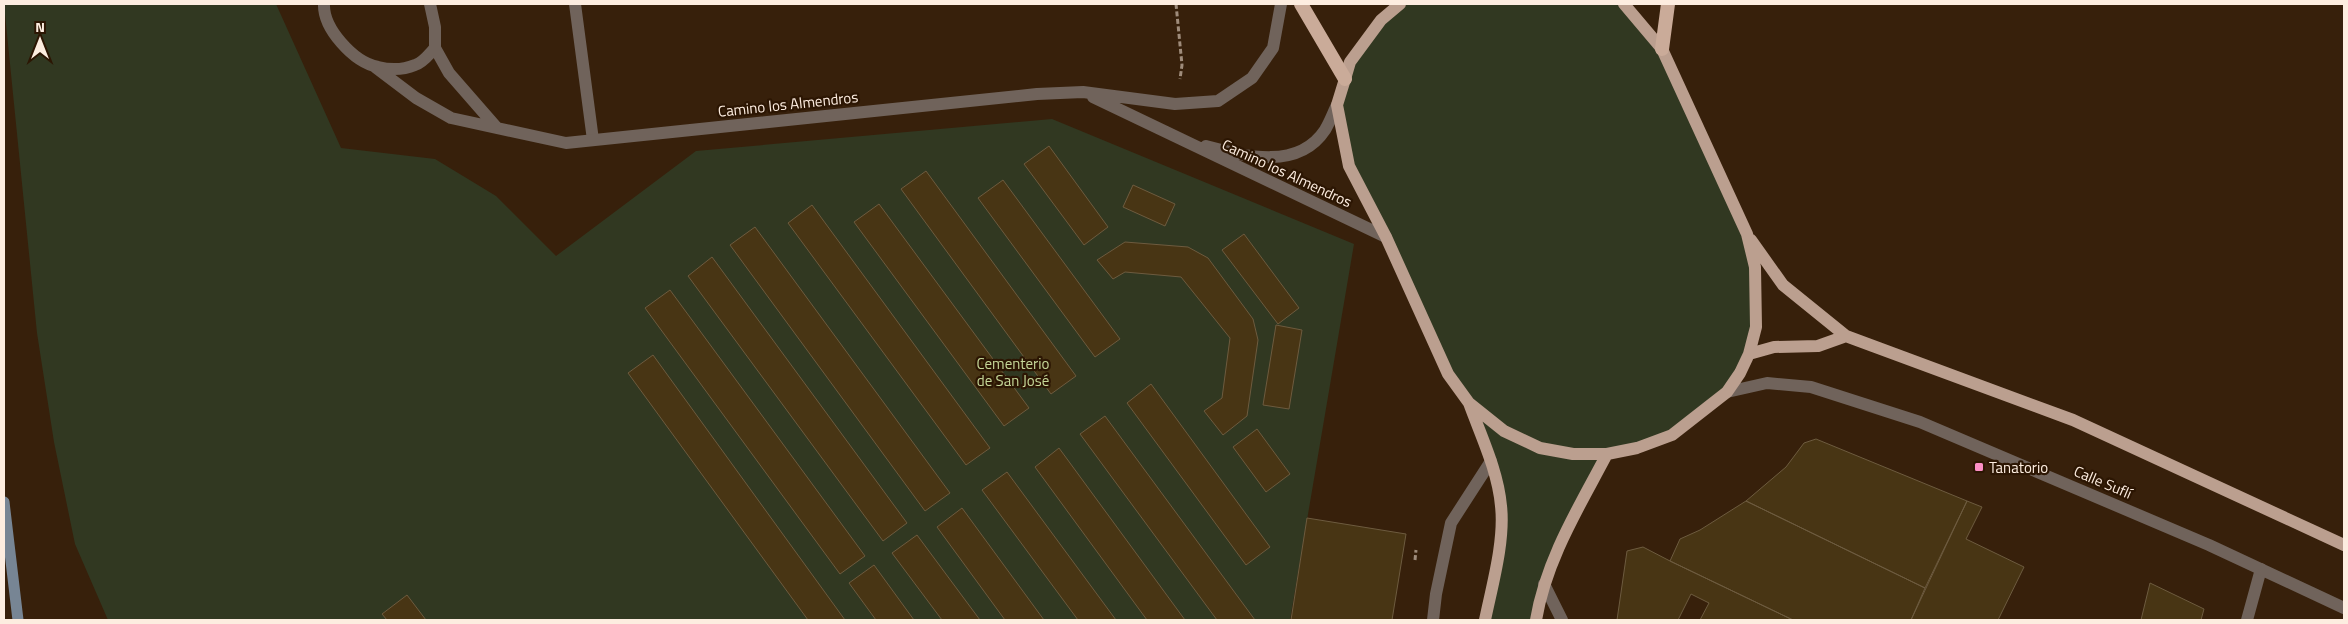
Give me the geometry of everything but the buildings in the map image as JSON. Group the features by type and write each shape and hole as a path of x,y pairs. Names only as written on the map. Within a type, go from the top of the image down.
{"highway":[{"path":"1301,4 1345,79"},
{"path":"1662,49 1668,4"}],"main road":[{"path":"1400,4 1381,20 1350,62 1337,105 1349,166 1386,238 1448,374 1469,403 1491,461 1501,507 1498,560 1485,620"},
{"path":"1624,4 1662,49 1747,234 1783,285 1846,336 2073,420 2344,545"},
{"path":"1469,403 1504,431 1540,448 1573,454 1608,454 1637,448 1672,435 1727,392 1740,373 1749,354 1756,327 1756,318 1755,267 1747,234"},
{"path":"1749,354 1774,347 1818,346 1846,336"},
{"path":"1536,620 1544,584 1562,538 1608,454"}],"street":[{"path":"430,4 435,27 435,48 449,73 498,128"},
{"path":"575,4 593,140"},
{"name":"Camino los Almendros","path":"323,7 336,37 348,50 376,67 416,98 451,118 566,143 1037,94 1083,92 1175,104 1218,101 1252,78 1273,48 1281,4"},
{"path":"376,67 398,70 418,65 435,48"},
{"name":"Camino los Almendros","path":"1083,92 1386,238"},
{"name":"Camino los Almendros","path":"1174,137 1243,156 1279,158 1306,146 1324,131 1337,105"},
{"name":"Calle Suflí","path":"1727,392 1767,383 1811,387 1920,422 2261,569 2344,608"},
{"path":"1433,620 1436,594 1452,523 1491,461"},
{"path":"2247,620 2261,569"},
{"path":"1544,584 1562,620"}],"path":[{"path":"1175,104 1182,65 1176,4"}],"green space":[{"name":"Cementerio de San José","path":"4,4 276,4 341,148 435,159 496,196 556,256 696,151 1052,119 1354,244 1290,620 108,620 75,544 54,442 37,333"},
{"path":"1400,4 1624,4 1662,49 1747,234 1756,327 1740,373 1672,435 1607,454 1563,538 1536,620 1485,620 1501,507 1491,461 1349,166 1337,105 1350,62"}],"waterway":[{"path":"4,502 18,620"}],"place":[{"name":"Tanatorio","path":"1979,467"}]}
